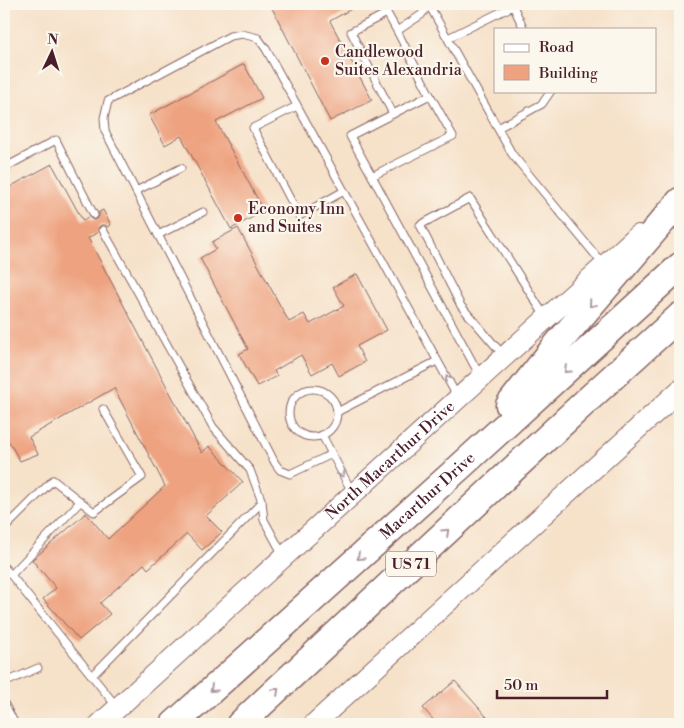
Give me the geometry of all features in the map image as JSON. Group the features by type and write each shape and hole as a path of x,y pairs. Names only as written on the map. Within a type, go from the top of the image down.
{"highway":[{"path":"461,466 554,348 680,200"},
{"name":"Macarthur Drive","path":"174,724 680,266"},
{"name":"US 71","path":"240,724 680,316"},
{"path":"583,404 680,339"}],"street":[{"name":"North Macarthur Drive","path":"100,724 680,197"},
{"path":"314,724 680,390"}],"lane":[{"path":"397,31 421,15 431,4 512,154 604,266"},
{"path":"448,38 515,5 524,28"},
{"path":"372,176 453,136 387,13 351,32 393,114"},
{"path":"332,454 290,474 280,470 275,463 105,131 104,118 108,101 230,36 242,34 258,38 266,50 458,398"},
{"path":"498,128 542,104 550,92"},
{"path":"430,96 350,136 480,378"},
{"path":"297,106 253,128 299,216 344,191"},
{"path":"4,168 56,140 94,215"},
{"path":"136,191 181,168"},
{"path":"504,356 461,306 420,225 470,198 546,318"},
{"path":"158,235 203,212"},
{"path":"103,230 213,428 250,470 262,502 264,520 284,557"},
{"path":"337,412 438,361"},
{"path":"312,390 320,390 327,393 336,405 337,412 336,420 328,432 314,437 298,432 290,418 290,409 298,395 312,390"},
{"path":"4,529 53,480 94,512 142,478 104,409"},
{"path":"322,435 353,494"},
{"path":"11,575 80,502"},
{"path":"92,676 262,502"},
{"path":"4,566 118,708"},
{"path":"4,683 38,668"},
{"path":"4,703 15,724"}],"building":[{"name":"Candlewood Suites Alexandria","path":"280,4 360,4 330,21 372,100 330,121 272,8"},
{"path":"244,64 262,98 216,122 264,211 231,229 181,136 165,145 149,115"},
{"path":"52,164 83,221 89,217 93,220 97,219 99,212 103,210 111,225 108,227 101,225 98,228 98,232 88,238 202,453 209,446 243,482 206,516 222,532 202,550 187,534 148,569 144,564 100,603 110,614 79,640 43,599 56,588 32,560 86,513 108,539 165,486 114,388 29,437 38,454 20,461 4,433 4,190"},
{"name":"Economy Inn and Suites","path":"238,228 289,322 304,314 310,324 344,306 333,287 357,274 387,330 357,346 365,362 339,376 332,363 312,374 301,355 274,371 277,376 257,386 239,354 248,349 200,258 216,249 212,242"},
{"path":"455,681 493,724 437,724 423,708"}],"place":[{"name":"Candlewood Suites Alexandria","path":"325,61"},
{"name":"Economy Inn and Suites","path":"238,218"}]}
